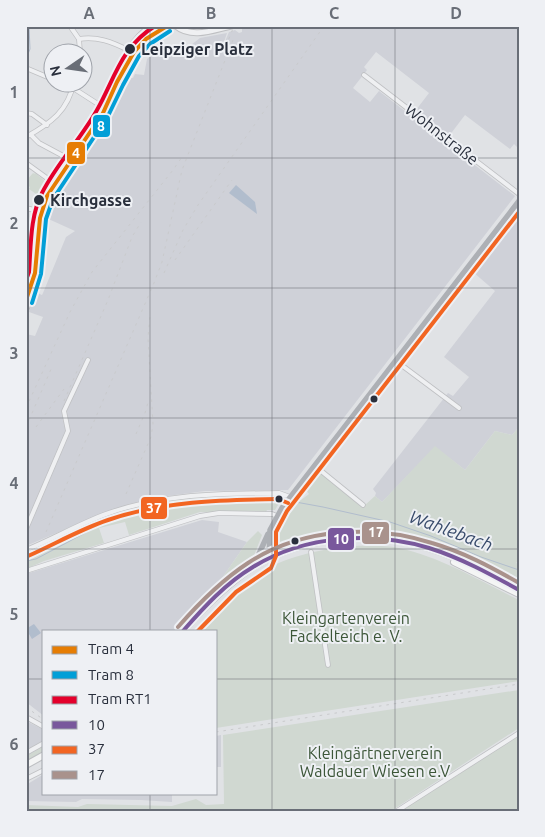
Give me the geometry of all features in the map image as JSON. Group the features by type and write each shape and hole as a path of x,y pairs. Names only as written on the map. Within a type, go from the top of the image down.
{"main road":[{"path":"26,289 32,268 35,235 40,212 53,183 67,158 104,108 118,75 125,49 152,26"},
{"path":"53,183 104,108 135,56 146,45 174,26"},
{"path":"253,567 277,516 288,500 519,201"},
{"path":"26,308 35,276 40,212"},
{"path":"268,562 270,530"},
{"path":"190,630 232,587 285,552 321,542 349,538 400,541 428,547 468,563 519,590"},
{"path":"270,542 275,549 285,552"},
{"path":"184,630 218,595 253,567 295,552 338,542 392,543 430,552 451,560 519,594"},
{"path":"263,546 268,562"},
{"path":"26,767 42,756"},
{"path":"26,767 42,760"}],"street":[{"path":"70,26 79,42"},
{"path":"174,26 184,32 194,34 231,26"},
{"path":"79,39 87,37 102,40 125,49"},
{"path":"26,68 42,75"},
{"name":"Wohnstraße","path":"364,75 519,194"},
{"path":"28,136 47,125 64,109 72,92"},
{"path":"79,92 104,108"},
{"path":"26,113 32,114 47,125"},
{"path":"28,136 67,158"},
{"path":"26,163 53,183"},
{"path":"26,208 40,212"},
{"path":"26,228 35,235"},
{"path":"26,529 68,431 64,411 88,360"},
{"path":"396,361 459,408"},
{"path":"316,466 364,504"},
{"path":"26,550 104,515 158,499 201,494 279,493 288,500"},
{"path":"26,571 200,516 219,513 272,514 277,516"},
{"path":"311,552 328,665"},
{"path":"26,717 42,726"},
{"path":"397,811 519,733"},
{"path":"26,753 42,744"},
{"path":"26,779 42,771"}],"shaded area":[{"path":"246,26 519,26 519,149 514,144 510,149 465,115 449,136 416,110 429,93 376,52 364,67 367,70 353,88 370,102 379,91 515,196 288,490 205,491 160,497 103,513 26,546 26,334 35,336 43,317 29,312 35,292 42,295 43,293 66,237 75,231 44,217 49,204 107,114 126,78 133,78 135,74 144,75 147,59 152,55 158,55 158,53 182,52 200,38 227,33 221,51 229,32 235,30 239,33 242,32 242,28"},
{"path":"519,215 519,427 512,435 495,431 465,470 435,447 382,502 375,496 376,493 373,489 448,393 453,396 469,377 444,357 495,291 473,272"},
{"path":"202,520 219,522 218,532 247,542 220,581 177,630 42,630 42,714 26,702 26,574"},
{"path":"26,721 42,729 42,741 26,751"},
{"path":"221,735 221,767 218,767 218,736"},
{"path":"42,775 42,794 172,794 172,802 82,799 76,802 26,801 26,785"}],"green space":[{"path":"34,172 47,183 41,191 39,188 39,196 29,189 30,187 26,184 26,181 33,173 35,174"},
{"path":"519,427 519,560 516,563 519,564 519,587 456,555 414,540 392,535 343,533 279,546 275,540 275,528 282,514 296,498 301,500 309,494 306,490 320,471 365,505 375,496 382,502 435,446 465,470 495,431 512,435"},
{"path":"200,496 276,496 281,500 275,510 267,510 266,512 200,512 129,535 125,522 99,528 104,543 44,561 26,569 26,553 109,516 158,501"},
{"path":"258,531 262,535 252,561 239,571 220,581 247,542"},
{"name":"Kleingartenverein Fackelteich e. V.","path":"352,546 388,546 415,552 460,570 519,600 519,681 218,728 218,630 196,630 222,603 251,578 287,560 326,550"},
{"name":"Kleingärtnerverein Waldauer Wiesen e.V","path":"519,690 519,728 391,811 26,811 26,805 78,807 87,804 172,806 196,799 206,805 224,804 223,735"},
{"path":"519,735 519,811 400,811"},
{"path":"42,747 42,752 26,761 26,756"}],"water":[{"path":"236,185 255,202 257,214 229,193"},
{"path":"34,624 41,633 32,639 26,629"}],"waterway":[{"path":"26,59 30,49 29,26"},
{"name":"Wahlebach","path":"26,561 36,559 100,525 137,512 215,501 284,502"},
{"name":"Wahlebach","path":"290,501 390,522 519,570"}],"railway":[{"path":"226,46 234,26"},
{"path":"164,273 183,230 198,205 324,26"},
{"path":"46,532 162,262 182,170 233,40"},
{"path":"26,408 70,312 92,272 182,157"},
{"path":"175,260 232,180"},
{"path":"64,401 108,300 132,237 141,222"},
{"path":"126,494 151,437 153,424 148,338 150,315"},
{"path":"26,427 52,367"},
{"path":"36,427 64,389"},
{"path":"136,434 149,399"},
{"path":"26,444 28,440"},
{"path":"218,732 519,684"},
{"path":"26,707 42,719"}],"tram line":[{"name":"RT1","path":"26,280 29,272 33,221 42,193 55,171 91,121 126,53 143,34 155,26"},
{"name":"4","path":"26,300 35,273 40,218 47,196 103,113 117,82 134,52 146,39 167,26"},
{"name":"8","path":"32,303 41,274 46,219 53,199 108,116 139,56 150,44 170,31"}],"transit line":[{"name":"37","path":"199,630 236,592 271,568 276,556 276,532 287,511 519,212"},
{"name":"37","path":"28,556 98,524 150,509 171,505 235,500 278,499 288,503"},
{"name":"17","path":"178,627 211,592 248,563 269,551 291,542 314,536 362,532 386,533 409,537 432,543 477,560 519,583"},
{"name":"10","path":"184,630 207,604 243,573 253,567 273,556 294,548 339,539 385,539 429,548 464,561 519,590"}],"place":[{"name":"Leipziger Platz","path":"130,49"},
{"name":"Kirchgasse","path":"39,200"}]}
